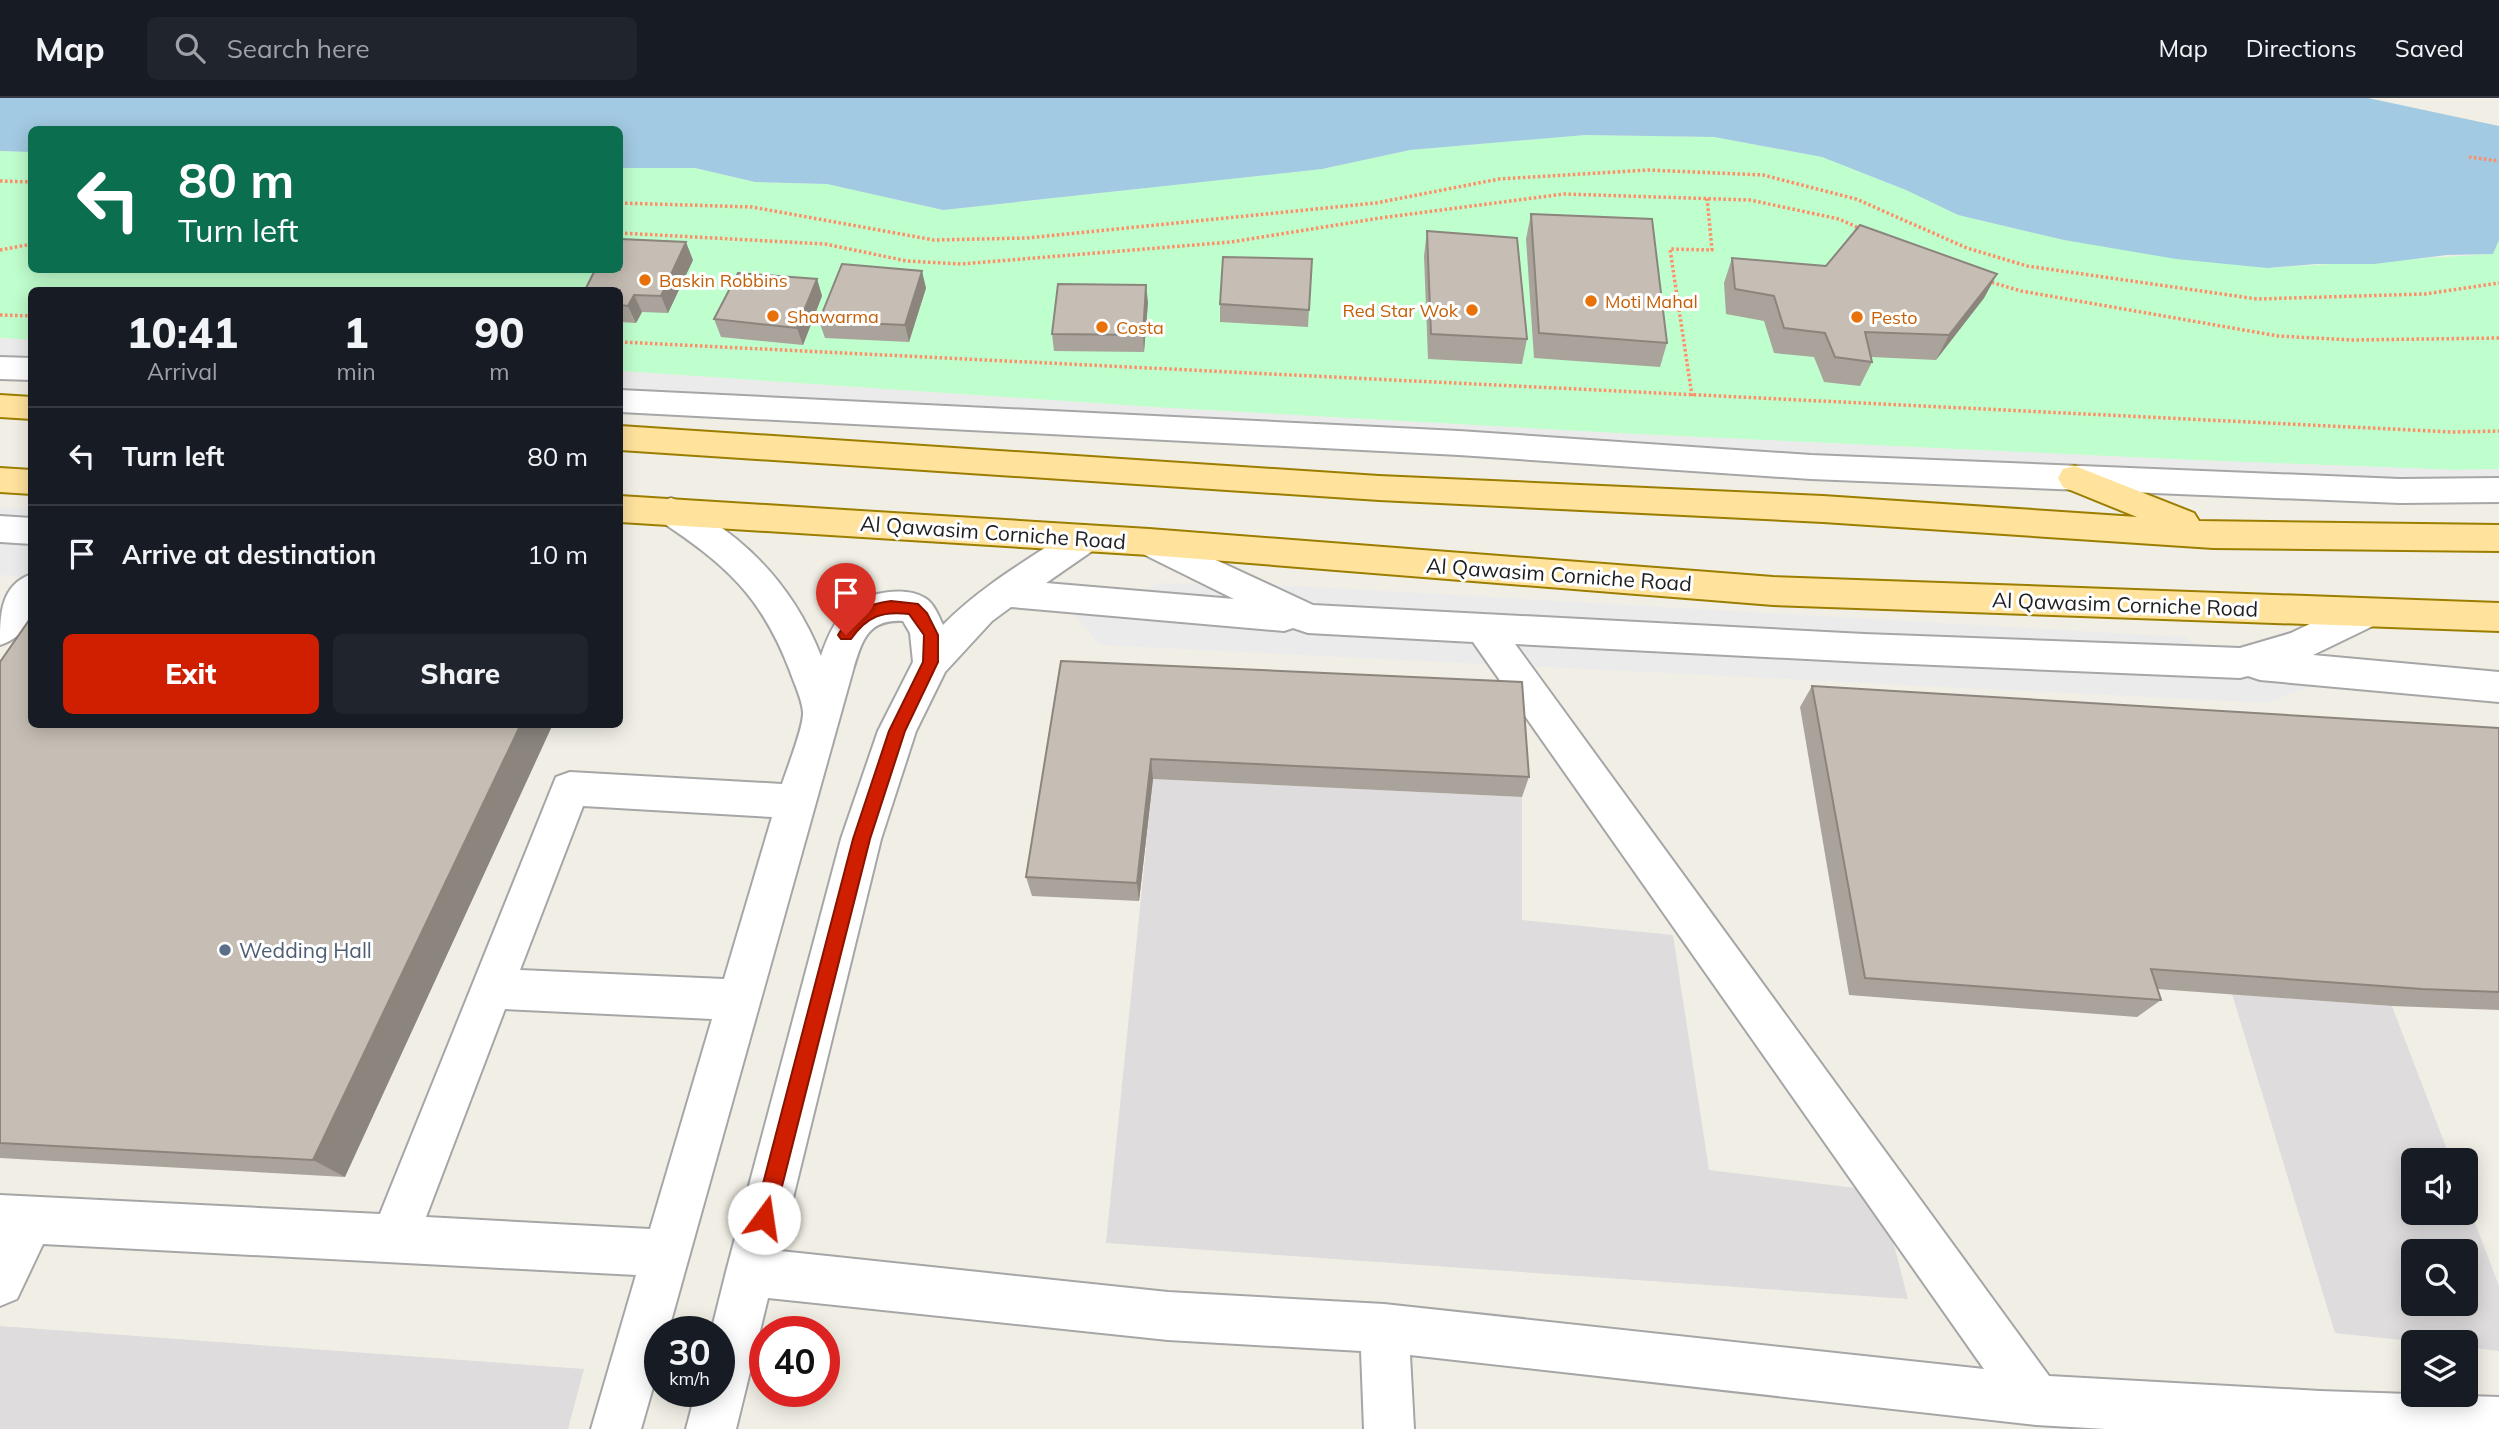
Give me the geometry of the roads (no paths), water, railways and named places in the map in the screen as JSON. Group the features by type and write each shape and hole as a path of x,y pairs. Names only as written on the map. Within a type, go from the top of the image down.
{"main road":[{"path":"0,406 28,408"},
{"path":"623,438 1379,488 1823,509 2213,535 2499,538"},
{"path":"2075,478 2213,535"},
{"path":"0,480 28,482"},
{"name":"Al Qawasim Corniche Road","path":"623,511 671,511 1149,542 1773,591 2499,617"}],"street":[{"path":"0,368 28,369"},
{"path":"623,401 1459,443 1811,467 2400,491 2499,490"},
{"path":"671,511 711,536 745,564 770,591 787,618 807,663 822,713"},
{"path":"0,529 28,531"},
{"path":"711,1429 861,839 897,731 931,662 979,611 1086,538"},
{"path":"1149,542 1308,619"},
{"path":"0,631 28,592"},
{"path":"1004,593 1308,619 2240,663 2499,687"},
{"path":"615,1429 846,635 855,622 872,609 891,606 913,608 931,635 931,662"},
{"path":"2240,663 2278,655 2311,642 2364,614"},
{"path":"1483,628 2036,1399"},
{"path":"394,1238 570,789 796,802"},
{"path":"492,989 739,1000"},
{"path":"0,1282 15,1219 665,1252"},
{"path":"750,1272 1168,1316 1384,1328 2036,1399 2322,1423 2499,1422"},
{"path":"1384,1328 1389,1429"}],"water":[{"path":"0,98 2368,98 2499,126 2499,240 2493,254 2447,255 2374,264 2316,264 2267,268 2176,259 2064,240 1958,215 1906,190 1822,157 1714,137 1585,135 1410,150 1322,169 943,210 827,184 755,182 695,168 623,168 623,126 28,126 28,152 0,151"}],"place":[{"name":"Baskin Robbins","path":"645,280"},
{"name":"Moti Mahal","path":"1591,301"},
{"name":"Red Star Wok","path":"1472,310"},
{"name":"Shawarma","path":"773,316"},
{"name":"Pesto","path":"1857,317"},
{"name":"Costa","path":"1102,327"},
{"name":"Wedding Hall","path":"225,950"}]}
